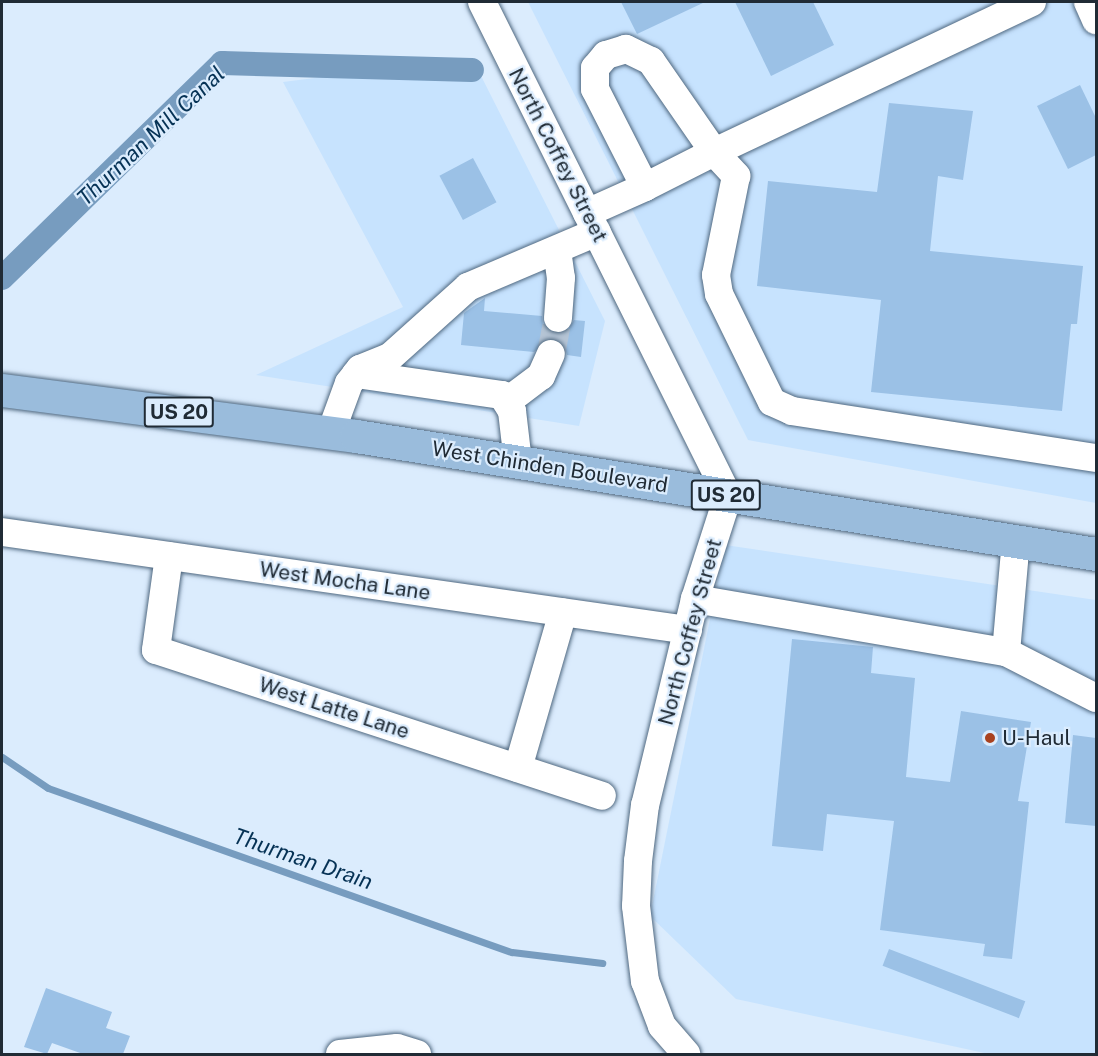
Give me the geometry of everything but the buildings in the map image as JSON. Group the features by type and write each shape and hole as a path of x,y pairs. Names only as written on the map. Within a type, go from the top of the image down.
{"main road":[{"name":"West Chinden Boulevard","path":"2,390 331,432 1096,554"}],"street":[{"name":"North Coffey Street","path":"482,2 728,496 695,599 645,805 636,906 651,1004 687,1054"},
{"path":"331,432 356,374 390,357 468,288 557,250 645,187 714,152 1032,2"},
{"path":"1088,2 1096,20"},
{"path":"645,187 595,89 595,68 606,55 626,50 651,61 714,152 736,176 716,274 719,294 772,402 792,411 1096,458"},
{"path":"557,250 561,278 558,318"},
{"path":"509,400 541,376 551,354"},
{"path":"356,374 476,390 509,400"},
{"path":"509,400 518,462"},
{"name":"West Mocha Lane","path":"2,532 688,630"},
{"path":"1006,652 1016,541"},
{"name":"West Latte Lane","path":"169,556 156,650 602,796"},
{"path":"695,599 1006,652 1096,698"},
{"path":"518,768 562,612"},
{"path":"340,1054 397,1048 417,1054"}],"shaded area":[{"path":"528,2 1096,2 1096,503 748,440"},
{"path":"472,58 605,321 579,426 256,375 403,307 283,82"},
{"path":"725,545 1096,600 1096,1054 989,1054 736,999 650,916"}],"waterway":[{"name":"Thurman Mill Canal","path":"2,278 222,63 472,70"},
{"name":"Thurman Drain","path":"2,757 48,788 512,952 602,963"}],"tunnel":[{"path":"551,354 558,318"}],"place":[{"name":"U-Haul","path":"990,738"}]}
